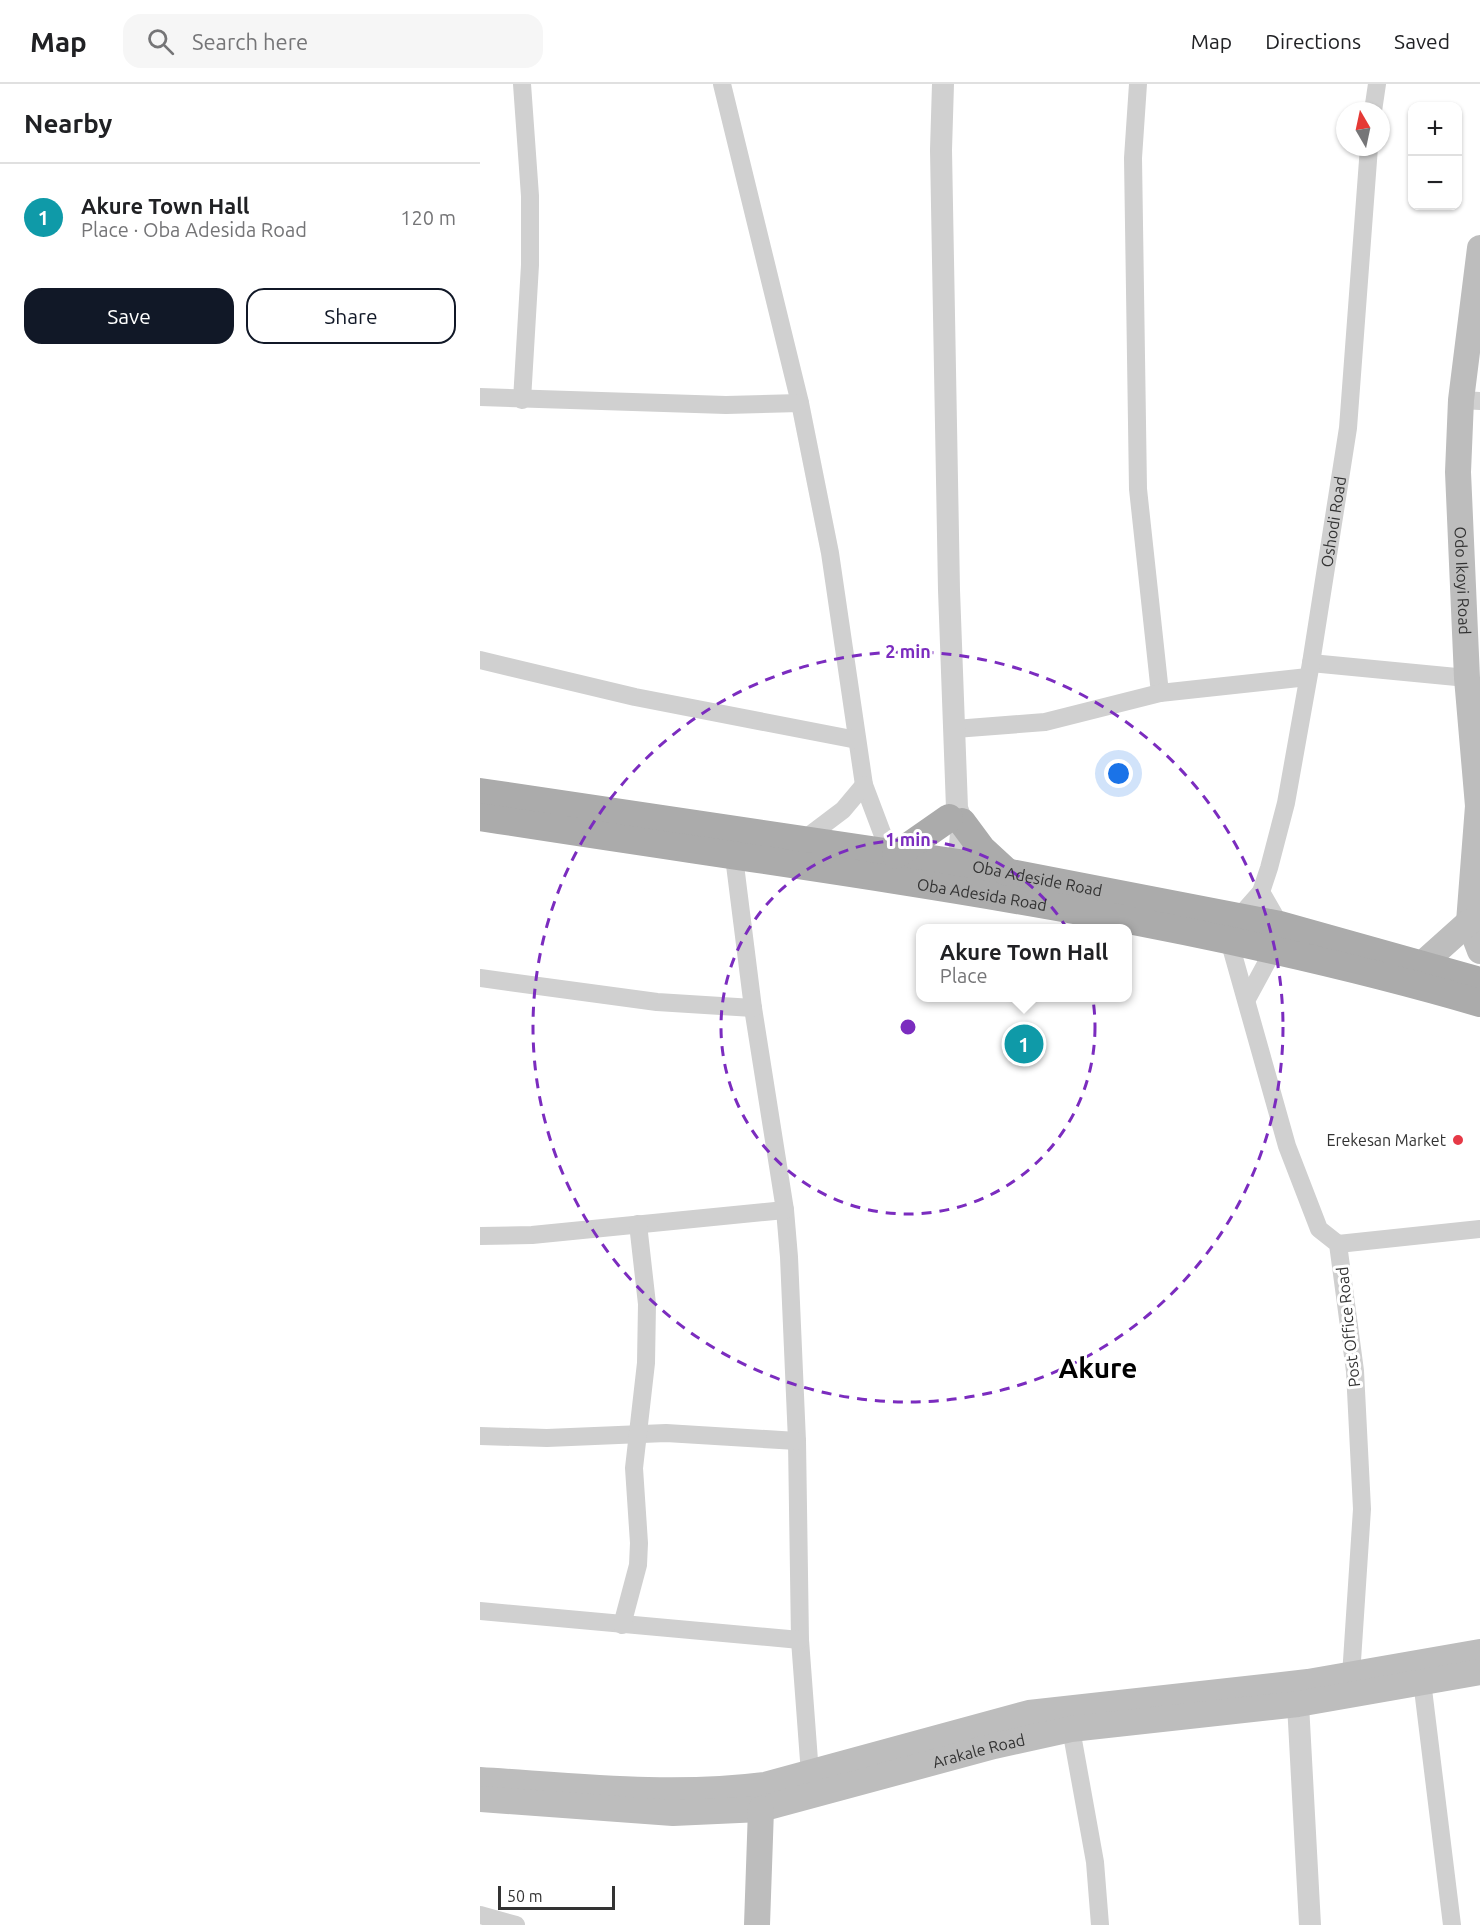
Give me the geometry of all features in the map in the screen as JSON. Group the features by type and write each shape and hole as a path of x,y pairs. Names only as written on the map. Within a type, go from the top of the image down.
{"main road":[{"name":"Odo Ikoyi Road","path":"1473,918 1478,806 1458,472 1470,400 1480,248"},
{"name":"Oba Adeside Road","path":"480,792 893,854 950,875 1007,872 1234,929"},
{"path":"893,854 956,816 981,849 1007,872"},
{"name":"Oba Adesida Road","path":"480,817 734,857 950,875 1277,937 1480,1003"},
{"path":"1473,918 1480,951"},
{"path":"1421,965 1473,918"},
{"path":"1277,937 1421,965 1480,981"},
{"name":"Arakale Road","path":"480,1780 673,1813 761,1809 941,1748 1029,1713 1351,1676 1480,1652"},
{"name":"Arakale Road","path":"480,1799 569,1796 629,1790 731,1789 765,1785 941,1748 1071,1729 1298,1704 1480,1672"},
{"path":"757,1925 761,1809"}],"street":[{"path":"522,84 530,196 530,265 522,400"},
{"path":"722,84 800,404 830,553 864,785 893,854"},
{"path":"943,84 941,150 956,816 950,875"},
{"path":"1138,84 1133,158 1138,489 1160,693"},
{"path":"1374,102 1377,84"},
{"name":"Oshodi Road","path":"1261,892 1286,803 1348,428 1368,156"},
{"path":"480,397 726,405 800,404"},
{"path":"480,660 669,704 857,740"},
{"path":"955,729 1045,722 1160,693 1309,670 1472,685"},
{"path":"802,841 843,810 864,785"},
{"path":"734,857 753,1008 785,1210 797,1441 800,1640 810,1774"},
{"path":"1234,929 1261,892"},
{"path":"1247,999 1277,937 1261,892"},
{"name":"Post Office Road","path":"1234,929 1234,965 1247,999 1263,1068 1305,1196 1319,1228 1338,1244 1355,1371 1362,1509 1351,1676"},
{"path":"480,978 657,1002 753,1008"},
{"path":"480,1236 532,1235 785,1210"},
{"path":"622,1624 638,1565 634,1468 646,1363 647,1304 638,1224"},
{"path":"1338,1244 1480,1229"},
{"path":"480,1436 548,1438 666,1433 797,1441"},
{"path":"480,1611 800,1640"},
{"path":"1422,1681 1452,1925"},
{"path":"1298,1704 1310,1925"},
{"path":"1071,1729 1095,1862 1100,1925"},
{"path":"480,1915 516,1925"}],"place":[{"name":"Akure Town Hall","path":"1024,1044"},
{"name":"Erekesan Market","path":"1458,1140"}],"district":[{"name":"Akure","path":"1098,1368"}]}
